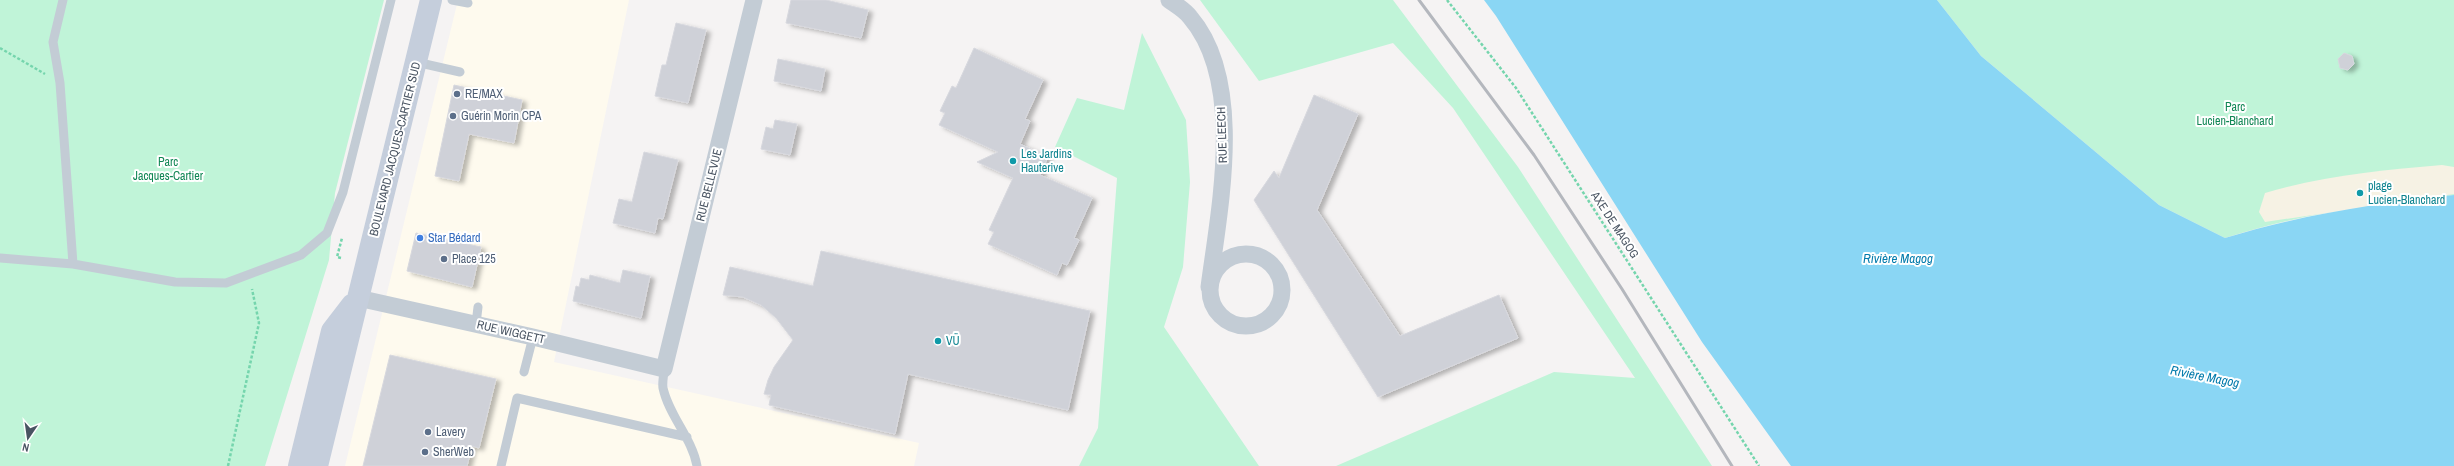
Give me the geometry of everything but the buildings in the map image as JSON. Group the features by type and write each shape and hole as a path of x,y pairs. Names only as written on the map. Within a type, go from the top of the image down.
{"main road":[{"name":"BOULEVARD JACQUES-CARTIER SUD","path":"317,466 431,0"},
{"name":"BOULEVARD JACQUES-CARTIER SUD","path":"299,466 332,331 358,298"}],"street":[{"name":"RUE BELLEVUE","path":"664,369 754,0"},
{"name":"RUE LEECH","path":"1169,0 1190,16 1207,42 1217,71 1225,154 1209,287 1210,300 1216,312 1225,320 1237,326 1250,327 1262,323 1272,316 1280,305 1283,293 1281,280 1276,269 1266,260 1248,254 1230,257 1219,265 1212,275 1209,287"},
{"name":"RUE WIGGETT","path":"358,298 533,337 664,369"}],"lane":[{"path":"63,0 53,42 60,83 73,264"},
{"path":"0,258 73,264 175,282 226,284 301,255 327,233 343,192 391,0"},
{"path":"452,0 468,3"},
{"path":"416,62 460,72"},
{"path":"476,324 478,307"},
{"path":"524,372 533,337"},
{"path":"664,369 662,387 695,455 697,466"},
{"path":"501,466 517,398 687,437"}],"path":[{"name":"AXE DE MAGOG","path":"1447,0 1516,88 1759,466"},
{"path":"0,48 60,83"},
{"path":"342,237 337,257 342,258"},
{"path":"228,466 259,323 249,275"}],"shaded area":[{"path":"458,0 629,0 554,362 919,443 914,466 345,466"}],"green space":[{"name":"Parc Jacques-Cartier","path":"0,0 384,0 335,193 329,260 265,466 0,466"},
{"path":"1200,0 1393,0 1518,167 1712,466 1336,466 1554,372 1635,378 1453,108 1393,43 1259,81"},
{"name":"Parc Lucien-Blanchard","path":"1937,0 2454,0 2454,195 2338,210 2281,222 2225,238 2159,205 1981,56"},
{"path":"1142,33 1186,120 1190,182 1183,267 1164,327 1259,466 1079,466 1098,428 1117,178 1055,147 1077,98 1124,110"}],"sand":[{"name":"plage Lucien-Blanchard","path":"2442,165 2454,167 2454,194 2265,222 2259,212 2265,193 2287,187 2353,174"}],"water":[{"name":"Rivière Magog","path":"1484,0 1937,0 1981,56 2159,205 2225,238 2310,216 2367,206 2454,195 2454,466 1791,466 1702,342 1496,16"}],"railway":[{"path":"1419,0 1534,155 1622,289 1732,466"}],"place":[{"name":"RE/MAX","path":"457,94"},
{"name":"Guérin Morin CPA","path":"453,116"},
{"name":"Les Jardins Hauterive","path":"1013,161"},
{"name":"plage Lucien-Blanchard","path":"2360,193"},
{"name":"Star Bédard","path":"420,238"},
{"name":"Place 125","path":"444,259"},
{"name":"VÜ","path":"938,341"},
{"name":"Lavery","path":"428,432"},
{"name":"SherWeb","path":"425,452"}]}
